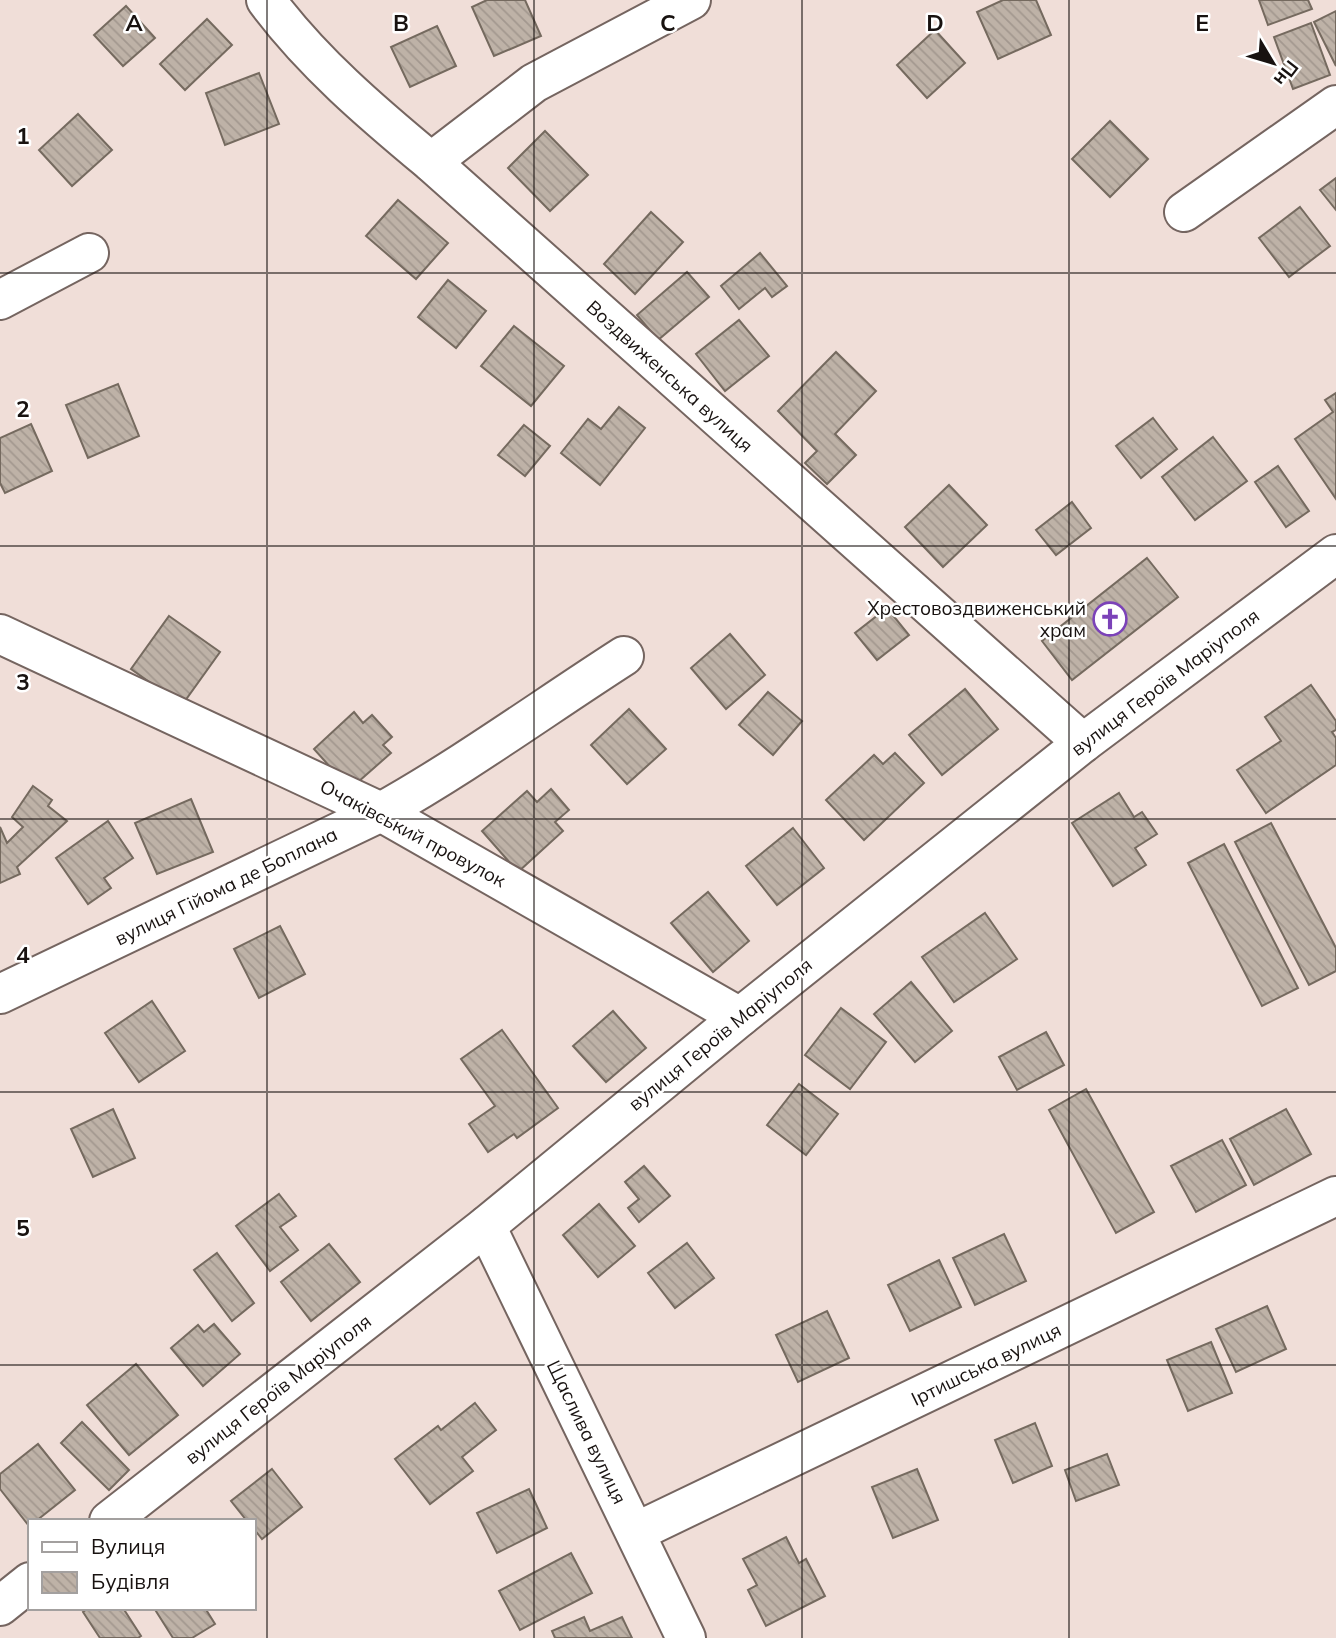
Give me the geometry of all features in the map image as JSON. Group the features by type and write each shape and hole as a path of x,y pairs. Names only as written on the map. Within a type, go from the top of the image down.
{"street":[{"name":"Воздвиженська вулиця","path":"266,0 283,23 365,107 431,162 1083,743"},
{"path":"431,162 534,83 691,0"},
{"path":"1184,212 1336,104"},
{"path":"0,300 89,253"},
{"name":"вулиця Героїв Маріуполя","path":"112,1519 486,1226 740,1017 1083,743 1336,554"},
{"name":"Очаківський провулок","path":"0,634 381,812 740,1017"},
{"name":"вулиця Гійома де Боплана","path":"0,994 381,812 478,754 624,656"},
{"name":"Іртишська вулиця","path":"636,1532 1336,1196"},
{"name":"Щаслива вулиця","path":"486,1226 686,1638"},
{"path":"0,1606 28,1585"}],"building":[{"path":"487,0 525,0 541,36 494,56 472,7"},
{"path":"1003,0 1036,0 1051,35 998,59 977,12"},
{"path":"1259,0 1308,0 1312,9 1268,25"},
{"path":"126,6 155,38 123,66 94,35"},
{"path":"1336,11 1336,66 1314,22"},
{"path":"207,19 232,45 185,90 160,64"},
{"path":"1311,23 1330,75 1293,89 1274,37"},
{"path":"437,26 456,66 410,87 391,47"},
{"path":"935,30 965,63 927,98 897,65"},
{"path":"259,73 279,124 225,145 206,93"},
{"path":"78,114 112,150 72,186 39,150"},
{"path":"1110,121 1148,159 1110,197 1072,159"},
{"path":"545,131 588,175 550,211 508,168"},
{"path":"1336,178 1336,210 1320,190"},
{"path":"398,200 448,243 416,279 366,236"},
{"path":"1300,207 1330,246 1289,277 1259,238"},
{"path":"651,212 683,242 635,294 604,264"},
{"path":"760,253 787,286 772,297 765,288 739,309 721,286"},
{"path":"687,272 709,297 658,340 637,315"},
{"path":"448,280 486,311 456,348 418,317"},
{"path":"739,320 769,356 725,391 696,354"},
{"path":"514,326 564,366 531,406 481,366"},
{"path":"836,352 876,391 835,434 856,455 827,484 805,463 817,451 778,411"},
{"path":"118,384 139,436 88,458 66,405"},
{"path":"1336,393 1336,499 1295,439 1333,412 1325,400"},
{"path":"619,407 645,428 600,485 561,453 588,419 601,429"},
{"path":"1153,418 1177,449 1141,478 1116,446"},
{"path":"31,424 52,471 5,493 0,483 0,438"},
{"path":"524,425 550,446 525,476 498,455"},
{"path":"1213,437 1247,481 1195,520 1162,477"},
{"path":"1278,466 1309,511 1286,527 1255,482"},
{"path":"949,485 987,525 943,567 905,527"},
{"path":"1072,502 1091,528 1056,555 1036,530"},
{"name":"Хрестовоздвиженський храм","path":"1147,558 1178,597 1072,680 1042,641"},
{"path":"887,608 909,635 877,660 855,633"},
{"path":"169,616 220,652 182,705 131,669"},
{"path":"730,634 765,675 726,709 691,668"},
{"path":"1311,685 1336,721 1336,730 1332,732 1336,738 1336,765 1266,813 1237,770 1281,741 1265,717"},
{"path":"965,689 998,729 942,775 909,735"},
{"path":"768,692 802,721 773,755 739,725"},
{"path":"629,709 666,749 627,784 591,745"},
{"path":"354,712 363,723 372,715 392,737 383,745 391,753 350,789 314,749"},
{"path":"895,753 924,783 864,840 826,800 874,755 883,764"},
{"path":"33,786 52,800 48,806 67,821 17,867 20,874 0,883 0,827 7,843 23,827 12,817"},
{"path":"551,789 569,810 555,822 563,831 518,872 482,831 527,791 537,802"},
{"path":"1119,793 1134,817 1142,812 1157,834 1135,848 1146,865 1113,886 1072,823"},
{"path":"191,799 213,852 157,874 135,823"},
{"path":"108,821 133,858 104,878 111,888 88,904 56,858"},
{"path":"1271,823 1336,948 1336,971 1309,985 1235,842"},
{"path":"793,828 824,868 777,905 746,866"},
{"path":"1224,844 1298,988 1262,1006 1188,863"},
{"path":"708,892 749,941 713,972 671,923"},
{"path":"985,913 1017,959 954,1002 922,957"},
{"path":"280,926 305,974 259,998 234,949"},
{"path":"911,982 952,1031 915,1062 874,1014"},
{"path":"152,1001 185,1051 139,1082 105,1033"},
{"path":"841,1008 886,1042 850,1089 805,1055"},
{"path":"613,1011 646,1048 606,1082 573,1046"},
{"path":"502,1030 558,1108 517,1138 514,1134 488,1152 469,1124 495,1106 461,1059"},
{"path":"1046,1032 1064,1065 1017,1090 999,1057"},
{"path":"799,1084 838,1114 806,1155 767,1125"},
{"path":"1086,1089 1154,1212 1116,1233 1049,1110"},
{"path":"113,1109 135,1158 93,1177 71,1129"},
{"path":"1286,1109 1311,1154 1254,1185 1230,1139"},
{"path":"1222,1140 1246,1185 1196,1212 1171,1166"},
{"path":"644,1166 670,1196 639,1222 628,1208 639,1199 625,1182"},
{"path":"279,1194 296,1216 280,1227 298,1250 270,1271 236,1226"},
{"path":"599,1204 635,1246 598,1277 563,1235"},
{"path":"1004,1234 1026,1281 975,1305 953,1258"},
{"path":"687,1243 714,1278 675,1308 648,1273"},
{"path":"329,1244 360,1282 311,1321 281,1282"},
{"path":"217,1253 254,1303 232,1321 194,1270"},
{"path":"939,1260 961,1307 910,1331 888,1285"},
{"path":"1267,1306 1286,1349 1236,1372 1216,1329"},
{"path":"827,1311 849,1358 798,1382 776,1335"},
{"path":"214,1324 240,1354 203,1386 171,1348 198,1325 204,1332"},
{"path":"1211,1342 1232,1393 1188,1411 1167,1360"},
{"path":"136,1364 178,1415 129,1455 87,1405"},
{"path":"475,1403 496,1430 462,1457 473,1471 430,1504 395,1459 438,1426 441,1430"},
{"path":"82,1422 129,1470 109,1490 61,1443"},
{"path":"1035,1423 1052,1466 1013,1483 995,1440"},
{"path":"38,1444 75,1490 39,1519 28,1519 28,1525 0,1489 0,1474"},
{"path":"1107,1454 1119,1485 1076,1501 1065,1470"},
{"path":"272,1469 302,1507 262,1539 256,1532 256,1519 245,1519 231,1501"},
{"path":"917,1469 938,1520 893,1538 872,1487"},
{"path":"529,1489 547,1528 497,1553 477,1513"},
{"path":"786,1537 799,1563 806,1559 825,1596 766,1626 748,1590 757,1585 743,1559"},
{"path":"571,1553 592,1593 520,1630 499,1591"},
{"path":"124,1610 141,1636 100,1638 83,1612"},
{"path":"155,1610 206,1610 215,1624 192,1638 173,1638"},
{"path":"584,1617 590,1631 622,1617 632,1638 555,1638 552,1631"}],"place":[{"name":"Хрестовоздвиженський храм","path":"1110,619"}]}
